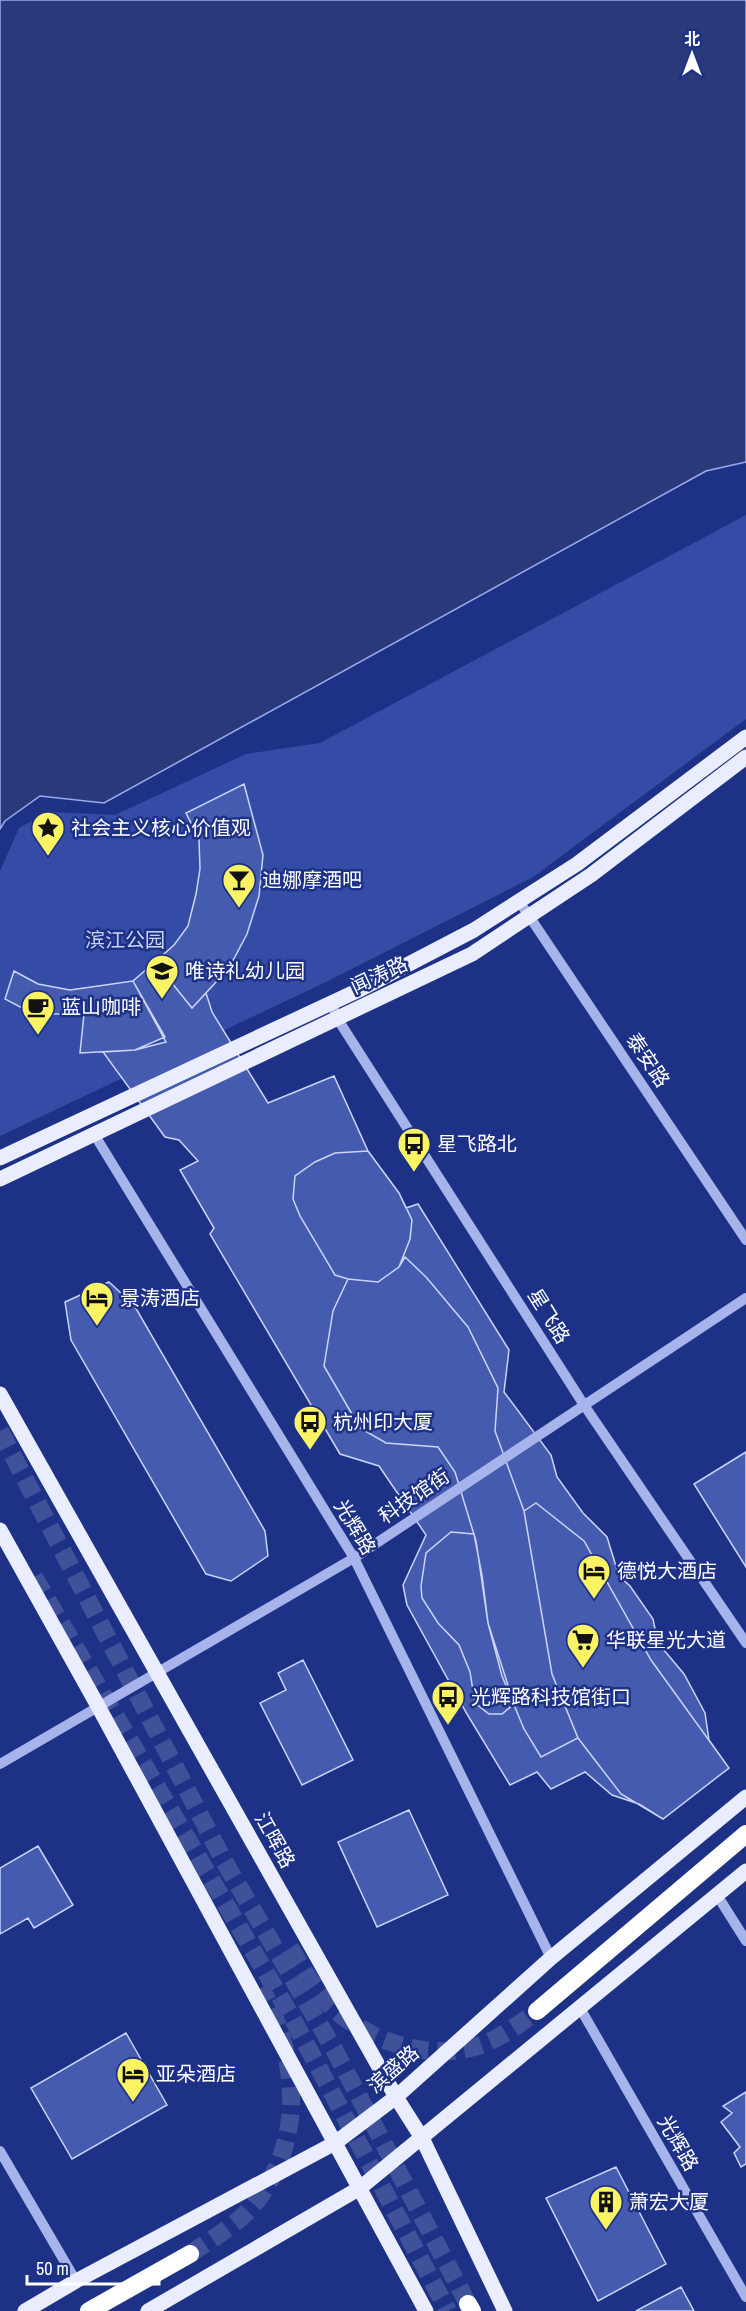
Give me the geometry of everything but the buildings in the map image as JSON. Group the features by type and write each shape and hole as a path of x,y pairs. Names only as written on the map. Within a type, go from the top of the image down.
{"highway":[{"path":"537,2012 746,1834"},
{"path":"89,2311 190,2254"}],"main road":[{"name":"闻涛路","path":"0,1158 331,1002 474,930 577,864 746,737"},
{"name":"闻涛路","path":"0,1179 472,954 591,875 746,757"},
{"name":"江晖路","path":"0,1395 396,2097 422,2138 505,2311"},
{"path":"0,1530 426,2311"},
{"name":"滨盛路","path":"25,2311 76,2281 335,2144 396,2097 551,1958 746,1797"},
{"path":"148,2311 360,2188 746,1872"}],"street":[{"name":"泰安路","path":"519,901 746,1240"},
{"name":"星飞路","path":"331,1002 338,1018 584,1405 746,1643"},
{"name":"光辉路","path":"94,1134 354,1558 551,1958"},
{"name":"科技馆街","path":"0,1764 354,1558 746,1298"},
{"path":"717,1895 746,1941"},
{"name":"光辉路","path":"579,2008 746,2297"},
{"path":"0,2151 76,2281"}],"green space":[{"name":"滨江公园","path":"746,515 746,719 533,877 326,982 0,1136 0,871 19,828 48,812 115,815 246,754 320,743"}],"shaded area":[{"path":"0,0 746,0 746,462 706,471 104,803 40,796 5,821 0,829"}],"tunnel":[{"path":"0,1431 224,1861 335,2051 468,2304"},
{"path":"34,1577 290,2014 448,2311"},
{"path":"290,1948 316,1988 341,2015 359,2028 400,2045 422,2050 466,2049 500,2036 537,2011"},
{"path":"190,2254 229,2228 249,2210 267,2185 280,2159 288,2131 291,2102 284,2044 261,1988"}],"place":[{"name":"社会主义核心价值观","path":"48,857"},
{"name":"迪娜摩酒吧","path":"239,909"},
{"name":"唯诗礼幼儿园","path":"162,1000"},
{"name":"蓝山咖啡","path":"38,1036"},
{"name":"星飞路北","path":"414,1173"},
{"name":"景涛酒店","path":"97,1327"},
{"name":"杭州印大厦","path":"310,1451"},
{"name":"德悦大酒店","path":"594,1600"},
{"name":"华联星光大道","path":"583,1669"},
{"name":"光辉路科技馆街口","path":"448,1726"},
{"name":"亚朵酒店","path":"133,2103"},
{"name":"萧宏大厦","path":"606,2231"}]}
